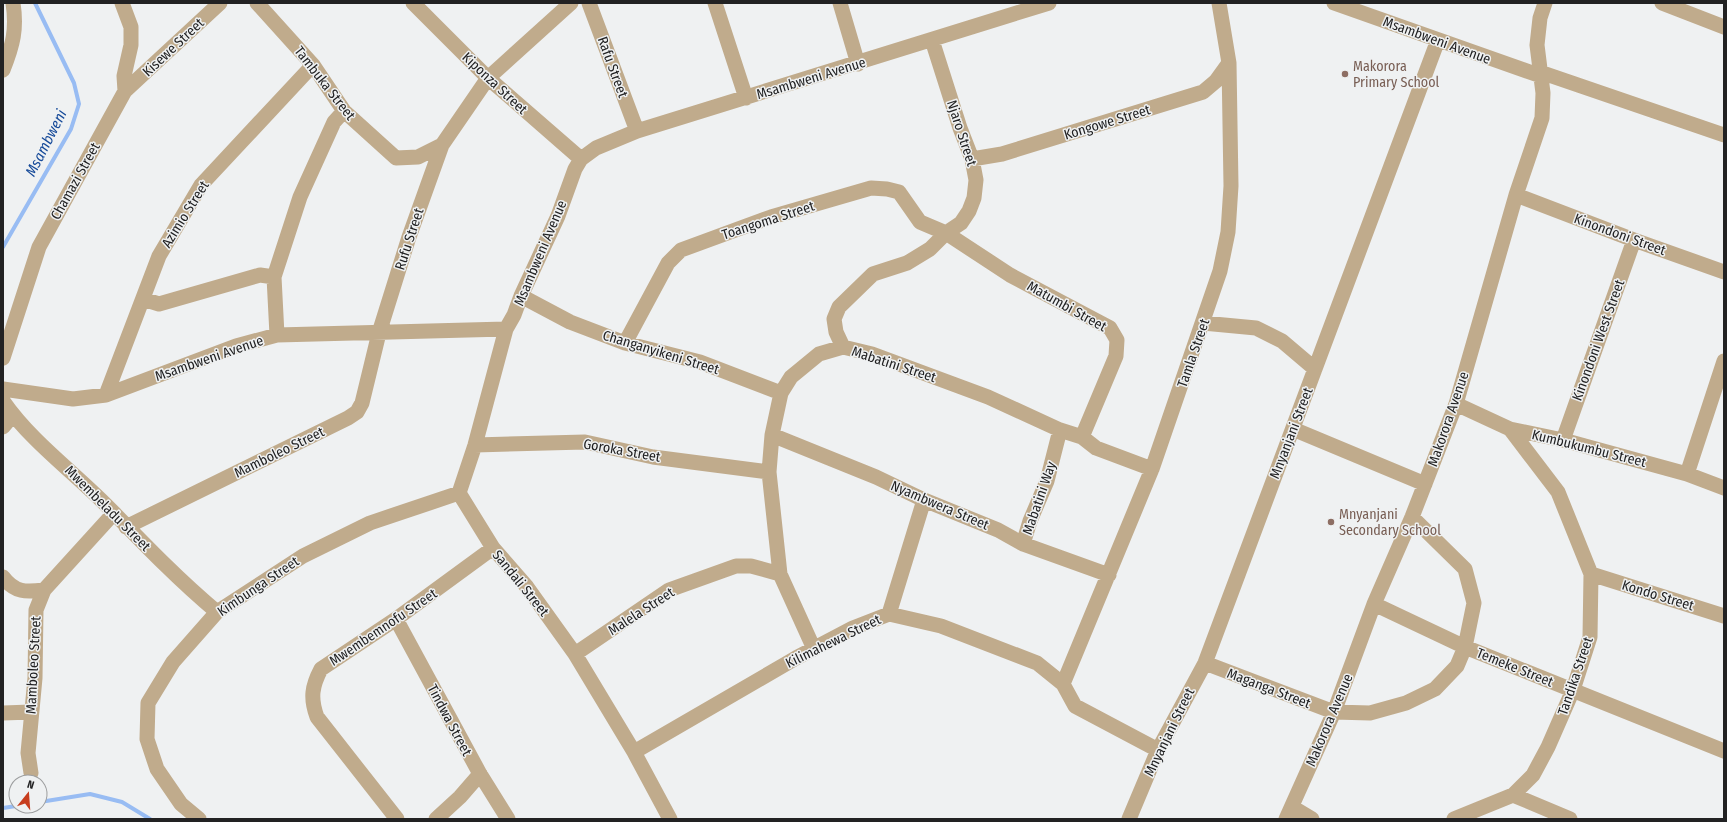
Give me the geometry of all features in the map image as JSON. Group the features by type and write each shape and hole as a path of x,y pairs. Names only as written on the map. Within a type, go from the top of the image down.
{"street":[{"path":"3,70 13,45 16,21 13,3"},
{"name":"Chamazi Street","path":"3,358 39,247 125,91 124,76 131,45 131,27 122,3"},
{"name":"Kisewe Street","path":"125,91 220,3"},
{"name":"Tambuka Street","path":"258,3 313,65 344,110 396,158 418,157 442,145"},
{"name":"Kiponza Street","path":"413,3 488,78 581,159"},
{"path":"442,145 488,78 571,3"},
{"name":"Rafu Street","path":"589,3 636,131"},
{"path":"716,3 746,98"},
{"path":"840,3 858,64"},
{"name":"Msambweni Avenue","path":"3,390 73,399 106,395 236,346 277,335 506,329 514,315 520,296 558,216 575,169 581,159 596,148 636,131 858,64 932,40 1024,7 1049,3"},
{"name":"Tamla Street","path":"1063,684 1152,469 1220,271 1228,232 1231,186 1230,63 1219,3"},
{"name":"Msambweni Avenue","path":"1334,3 1438,40 1724,135"},
{"name":"Makorora Avenue","path":"1289,813 1334,712 1374,604 1412,517 1456,404 1516,195 1542,118 1544,108 1537,45 1540,18 1545,3"},
{"path":"1662,3 1724,27"},
{"name":"Njaro Street","path":"843,347 836,332 834,319 839,307 873,274 907,263 930,249 946,233 961,223 969,211 974,198 976,180 972,159 960,128 932,40"},
{"name":"Mnyanjani Street","path":"1130,819 1158,750 1205,663 1438,40"},
{"name":"Kongowe Street","path":"972,159 1002,154 1203,92 1216,81 1230,63"},
{"name":"Azimio Street","path":"106,395 159,256 201,185 313,65"},
{"path":"277,335 274,277 300,197 334,122 344,110"},
{"name":"Rufu Street","path":"379,333 409,237 442,145"},
{"name":"Toangoma Street","path":"625,343 668,263 681,250 771,217 871,188 887,189 899,192 920,222 946,233"},
{"name":"Kinondoni Street","path":"1516,195 1634,240 1724,272"},
{"name":"Matumbi Street","path":"946,233 1010,275 1110,328 1117,340 1116,356 1082,438"},
{"name":"Kinondoni West Street","path":"1563,440 1634,240"},
{"path":"142,299 159,304 260,275 274,277"},
{"name":"Changanyikeni Street","path":"520,296 570,322 625,343 700,362 781,393"},
{"path":"1203,323 1256,328 1282,341 1315,369"},
{"path":"459,493 475,445 506,329"},
{"name":"Mamboleo Street","path":"126,526 348,418 357,412 362,403 379,333"},
{"name":"Mabatini Street","path":"814,649 780,574 769,472 772,435 781,393 791,377 819,354 843,347 872,354 981,395 1060,430 1082,438 1096,448 1152,469"},
{"path":"1687,474 1724,362"},
{"name":"Mwembeladu Street","path":"3,401 13,415 114,513 190,590 217,612"},
{"name":"Kumbukumbu Street","path":"1456,404 1510,429 1563,440 1687,474 1724,488"},
{"path":"3,427 13,415"},
{"path":"1293,429 1425,484"},
{"name":"Tandika Street","path":"1454,819 1514,795 1533,775 1548,747 1572,690 1590,636 1591,574 1558,492 1510,429"},
{"name":"Mabatini Way","path":"1023,544 1030,521 1047,481 1060,430"},
{"name":"Nyambwera Street","path":"772,435 876,477 924,500 998,530 1023,544 1109,575"},
{"name":"Goroka Street","path":"475,445 585,442 652,457 769,472"},
{"name":"Sandali Street","path":"459,493 492,548 527,587 575,654 634,752 670,819"},
{"name":"Kimbunga Street","path":"199,819 182,804 157,769 147,739 148,703 173,662 217,612 303,556 370,523 459,493"},
{"path":"889,614 924,500"},
{"name":"Mamboleo Street","path":"32,773 28,753 35,678 36,610 44,590 114,513"},
{"name":"Maganga Street","path":"1205,663 1334,712 1370,713 1406,703 1435,689 1457,666 1465,647 1474,602 1465,569 1412,517"},
{"name":"Mwembemnofu Street","path":"397,819 317,717 312,704 314,682 321,669 396,619 492,548"},
{"name":"Malela Street","path":"575,654 669,590 736,566 751,566 780,574"},
{"name":"Kondo Street","path":"1591,574 1724,616"},
{"path":"4,583 24,592 44,590"},
{"name":"Temeke Street","path":"1374,604 1465,647 1724,752"},
{"name":"Kilimahewa Street","path":"634,752 814,649 853,628 889,614 941,626 1037,663 1063,684 1075,706 1158,750"},
{"name":"Tindwa Street","path":"396,619 480,774 508,819"},
{"path":"3,713 31,712"},
{"path":"436,819 460,797 480,774"},
{"path":"1514,795 1570,819"},
{"path":"1289,813 1312,819"}],"waterway":[{"name":"Msambweni","path":"3,247 71,129 79,104 74,83 35,3"},
{"name":"Msambweni","path":"48,801 90,794 122,802 150,819"},
{"name":"Msambweni","path":"3,808 8,807"}],"place":[{"name":"Makorora Primary School","path":"1345,74"},
{"name":"Mnyanjani Secondary School","path":"1331,522"}]}
